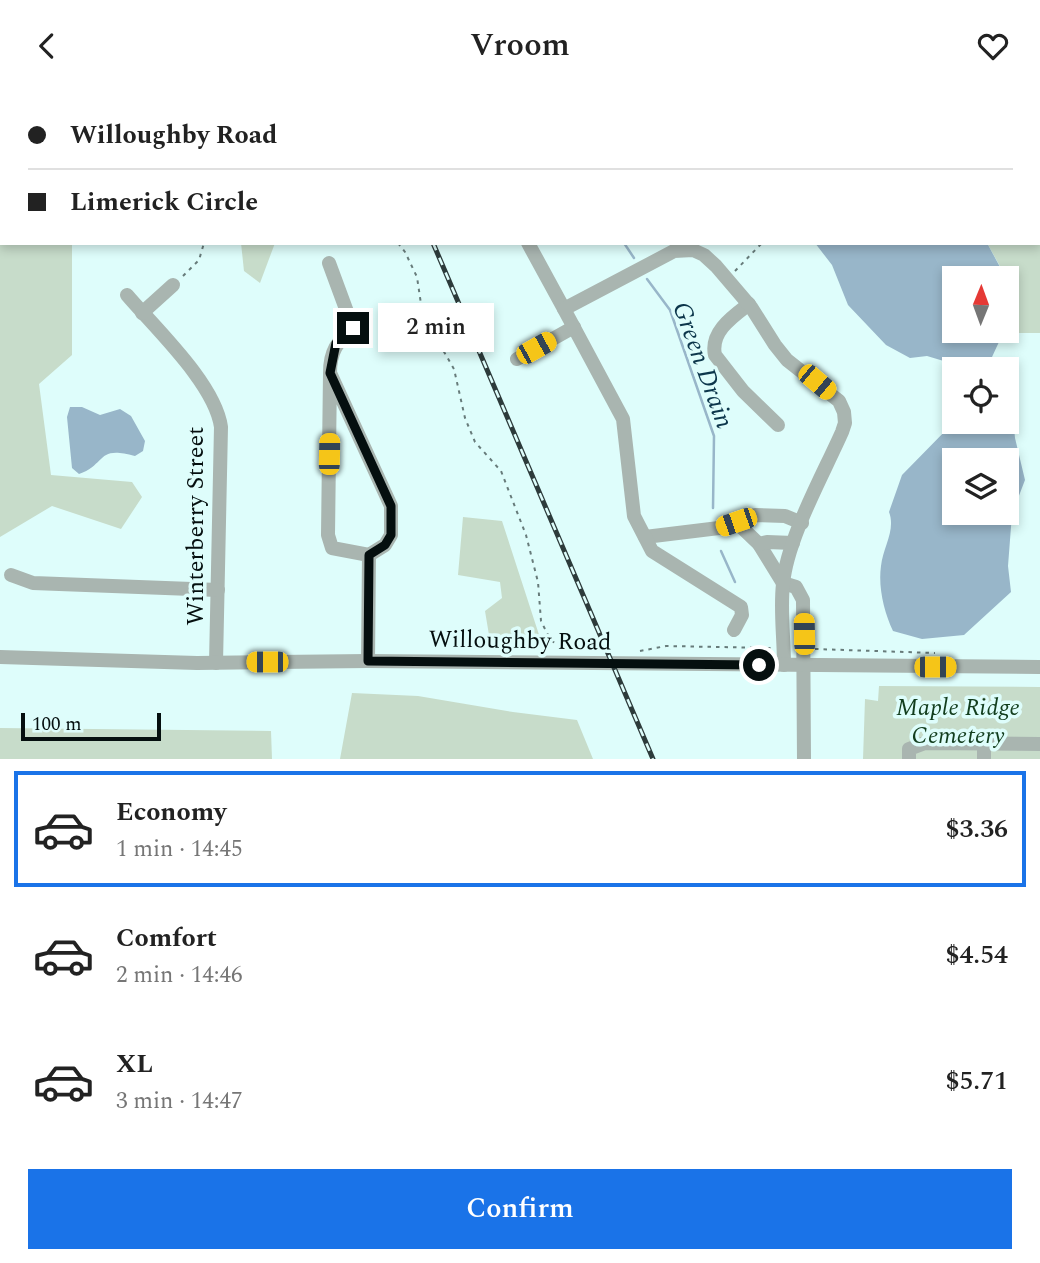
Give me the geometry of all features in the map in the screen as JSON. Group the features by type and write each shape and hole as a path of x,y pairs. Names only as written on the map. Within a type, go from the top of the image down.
{"street":[{"path":"529,245 623,419 634,516 652,551 741,607 742,615 734,630"},
{"path":"564,309 674,251 693,250 704,255 749,304 787,361 839,401 845,423 793,543 783,583 783,665"},
{"path":"329,263 353,328 336,343 330,373 329,542 337,551 369,555 385,545 391,535 391,506 330,373"},
{"path":"142,313 173,285"},
{"name":"Winterberry Street","path":"127,295 206,388 219,413 221,427 216,663"},
{"path":"749,304 733,316 716,335 715,355 725,372 778,425"},
{"path":"517,359 573,327"},
{"path":"645,537 719,528 755,515 785,516 802,523"},
{"path":"736,522 759,544 783,583 796,587 801,593 804,759"},
{"path":"759,544 777,541 793,543"},
{"path":"368,661 369,555"},
{"path":"11,575 33,583 218,590"},
{"path":"783,619 803,619"},
{"name":"Willoughby Road","path":"0,657 216,663 368,661 1040,667"},
{"path":"908,759 909,749 925,743 1040,744"},
{"path":"984,743 984,759"}],"path":[{"path":"173,285 199,260 203,245"},
{"path":"727,279 760,245"}],"green space":[{"path":"0,245 72,245 72,355 39,384 51,475 132,482 142,497 121,529 52,506 0,537"},
{"path":"241,245 274,245 260,283 244,271"},
{"path":"988,245 1040,245 1040,333 1019,333 1019,266 1000,266"},
{"path":"463,517 502,521 542,644 490,641 485,611 502,598 500,582 458,575"},
{"name":"Maple Ridge Cemetery","path":"879,686 1040,687 1040,759 863,759 865,699 878,701"},
{"path":"352,693 418,696 577,720 593,759 340,759"},
{"path":"0,728 271,731 272,759 0,759"}],"water":[{"path":"817,245 988,245 999,266 942,266 942,343 998,343 992,357 942,357 942,360 927,356 910,358 886,345 848,305 832,265"},
{"path":"70,407 82,407 100,415 120,409 131,416 145,441 143,451 135,456 123,453 108,454 79,474 72,468 67,417"},
{"path":"942,434 1015,434 1017,448 942,448 942,525 1011,525 1008,566 1011,592 964,635 922,639 893,631 887,616 880,582 881,566 890,532 889,512 902,475"},
{"path":"1019,455 1025,480 1019,496"}],"waterway":[{"name":"Green Drain","path":"625,245 634,258"},
{"name":"Green Drain","path":"647,279 670,310 714,436 713,508"},
{"name":"Green Drain","path":"721,551 735,582"}],"railway":[{"path":"434,245 653,759"}],"route":[{"path":"353,328 336,343 330,373 391,506 391,535 382,548 369,555 368,661 759,665"}]}
